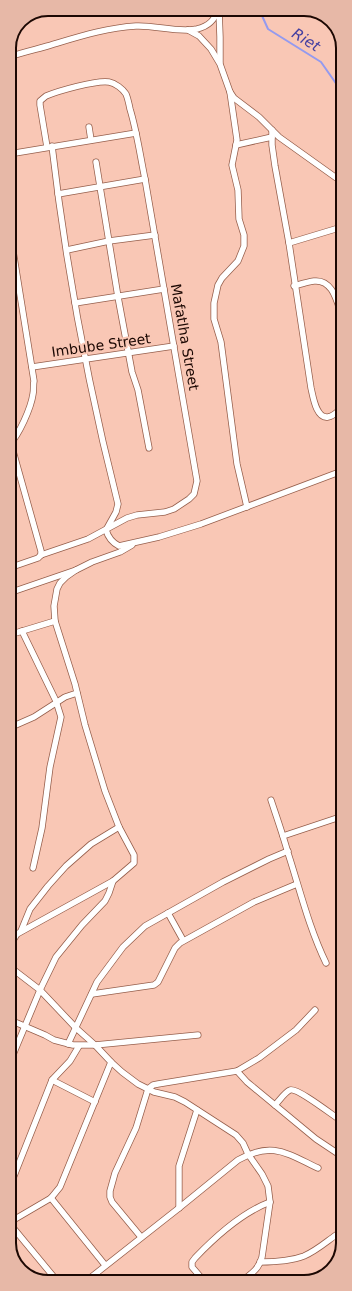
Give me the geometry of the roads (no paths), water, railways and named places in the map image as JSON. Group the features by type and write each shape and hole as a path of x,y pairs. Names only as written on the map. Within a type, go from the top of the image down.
{"street":[{"path":"16,55 85,34 122,27 143,26 188,30 197,29 210,24 215,16"},
{"path":"219,16 220,64"},
{"path":"188,30 199,36 216,56 230,92 234,98 259,117 284,140 336,178"},
{"name":"Mafatlha Street","path":"16,566 38,558 41,555 88,539 138,514 165,512 174,509 189,499 194,494 196,488 197,472 164,289 146,178 135,124 125,93 118,86 110,82 98,82 46,96 40,102 40,109 50,147"},
{"path":"230,92 236,130 236,145 232,165 238,190 239,219 244,235 244,246 238,261 222,278 218,285 214,304 214,319 221,342 237,464 247,507"},
{"path":"89,127 91,140"},
{"path":"272,130 275,166 314,402 324,417 327,418 336,413"},
{"path":"16,153 136,134"},
{"path":"236,145 272,137"},
{"path":"50,147 86,360 100,430 118,504 116,512 106,530 114,544 118,546 134,543 201,524 336,473"},
{"path":"96,162 118,297 132,372 138,390 149,448"},
{"path":"58,194 146,178"},
{"path":"288,243 336,229"},
{"path":"67,250 109,241 155,234"},
{"path":"16,272 32,367 33,393 31,404 16,436"},
{"path":"294,286 319,281 326,284 334,292 336,298"},
{"path":"76,303 164,289"},
{"name":"Imbube Street","path":"32,367 174,346"},
{"path":"16,465 41,555"},
{"path":"16,591 76,570 92,562 120,552 134,543"},
{"path":"16,936 112,881 134,863 134,855 119,826 105,791 85,725 78,693 55,621 54,606 57,589 66,577 76,570"},
{"path":"16,633 55,621"},
{"path":"22,631 56,702 61,717 50,767 42,828 33,868"},
{"path":"16,725 34,717 65,697 78,693"},
{"path":"271,800 314,938 326,963"},
{"path":"283,836 336,818"},
{"path":"21,932 30,909 66,866 91,844 119,826"},
{"path":"68,1044 97,982 122,947 145,926 223,882 269,859 288,852"},
{"path":"16,1047 40,990 56,957 82,925 105,901 112,881"},
{"path":"92,994 154,984 158,982 175,948 183,940 254,902 297,884"},
{"path":"168,913 183,940"},
{"path":"16,972 40,990 76,1028 122,1072 148,1090 186,1102 236,1135 243,1143 248,1154 262,1174 268,1186 270,1202 260,1262 251,1275"},
{"path":"141,1237 112,1202 109,1193 115,1172 136,1128 148,1090 153,1085 237,1071 258,1058 296,1030 315,1010"},
{"path":"16,1023 54,1040 79,1046 198,1035"},
{"path":"16,1171 52,1080 70,1061 79,1046"},
{"path":"16,1219 52,1198 60,1187 111,1062"},
{"path":"237,1071 247,1082 316,1139 336,1152"},
{"path":"52,1080 95,1102"},
{"path":"275,1105 290,1090 294,1089 304,1094 336,1117"},
{"path":"179,1208 179,1166 197,1110"},
{"path":"93,1275 238,1160 248,1154 263,1150 274,1150 286,1153 318,1168"},
{"path":"52,1198 105,1265"},
{"path":"199,1275 192,1267 192,1262 195,1258 220,1234 248,1214 270,1202"},
{"path":"16,1230 52,1275"},
{"path":"260,1262 271,1262 304,1256 316,1250 336,1235"}],"waterway":[{"name":"Riet","path":"262,16 268,29 321,62 336,83"}]}
